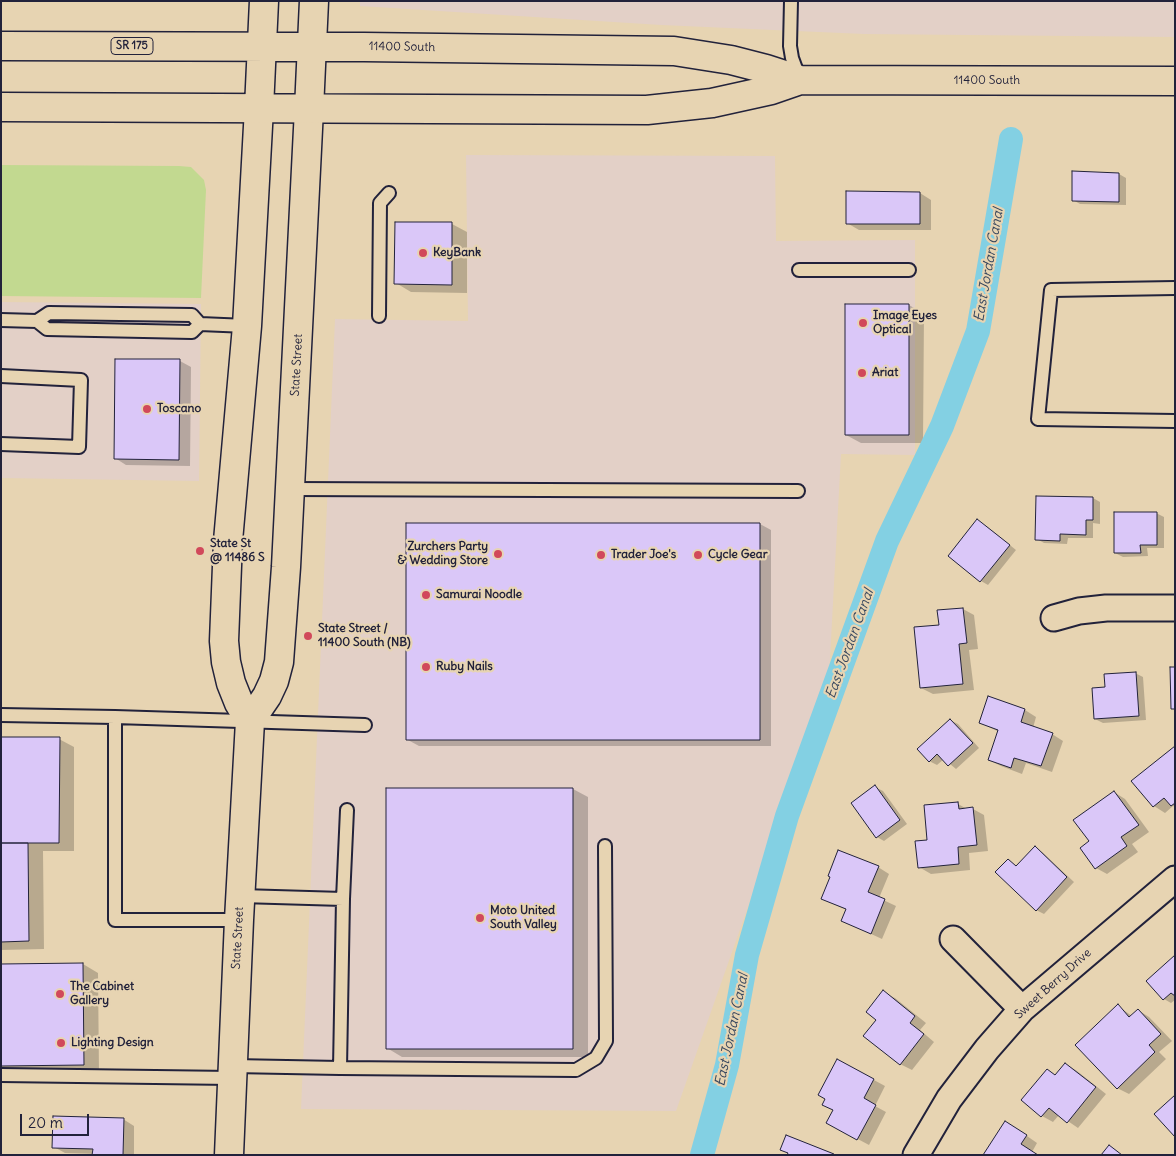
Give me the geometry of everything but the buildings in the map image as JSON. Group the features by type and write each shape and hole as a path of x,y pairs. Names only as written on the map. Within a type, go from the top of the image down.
{"main road":[{"path":"250,721 239,703 231,683 224,641 228,541 247,326 264,1"},
{"name":"State Street","path":"229,1155 250,721 267,696 274,681 278,662 291,490 314,1"},
{"name":"11400 South","path":"1,46 312,46 674,51 731,60 766,68 800,80"},
{"name":"11400 South","path":"1,107 647,110 742,98 800,80 1175,81"}],"street":[{"path":"1054,618 1106,608 1175,608"},
{"name":"Sweet Berry Drive","path":"916,1155 949,1099 987,1049 1022,1009 1175,879"},
{"path":"953,939 1022,1009"}],"lane":[{"path":"792,1 790,46 800,80"},
{"path":"379,316 380,203 389,193"},
{"path":"799,270 909,270"},
{"path":"1175,288 1051,290 1038,419 1175,421"},
{"path":"1,320 37,321 48,313 192,315 200,324 247,326"},
{"path":"1,376 81,380 79,447 1,444"},
{"path":"291,490 798,491"},
{"path":"1,715 365,725"},
{"path":"115,717 115,920 343,899"},
{"path":"340,1068 346,810"},
{"path":"1,1075 233,1072 340,1068 576,1070 596,1058 606,1041 605,846"}],"shaded area":[{"path":"360,1 1175,1 1175,37 864,34 661,25 360,6"},
{"path":"466,155 775,156 776,241 915,240 915,455 841,454 829,677 676,1111 301,1109 335,319 468,321"},
{"path":"1,302 201,304 199,481 1,478"}],"green space":[{"path":"1,165 191,167 204,180 206,190 201,298 1,296"}],"waterway":[{"name":"East Jordan Canal","path":"702,1155 727,1065 747,955 787,816 887,541 942,426 978,331 1011,139"}],"place":[{"name":"KeyBank","path":"423,253"},
{"name":"Image Eyes Optical","path":"863,323"},
{"name":"Ariat","path":"862,373"},
{"name":"Toscano","path":"147,409"},
{"name":"State St @ 11486 S","path":"200,551"},
{"name":"Zurchers Party & Wedding Store","path":"498,554"},
{"name":"Trader Joe's","path":"601,555"},
{"name":"Cycle Gear","path":"698,555"},
{"name":"Samurai Noodle","path":"426,595"},
{"name":"State Street / 11400 South (NB)","path":"308,636"},
{"name":"Ruby Nails","path":"426,667"},
{"name":"Moto United South Valley","path":"480,918"},
{"name":"The Cabinet Gallery","path":"60,994"},
{"name":"Lighting Design","path":"61,1043"}]}
